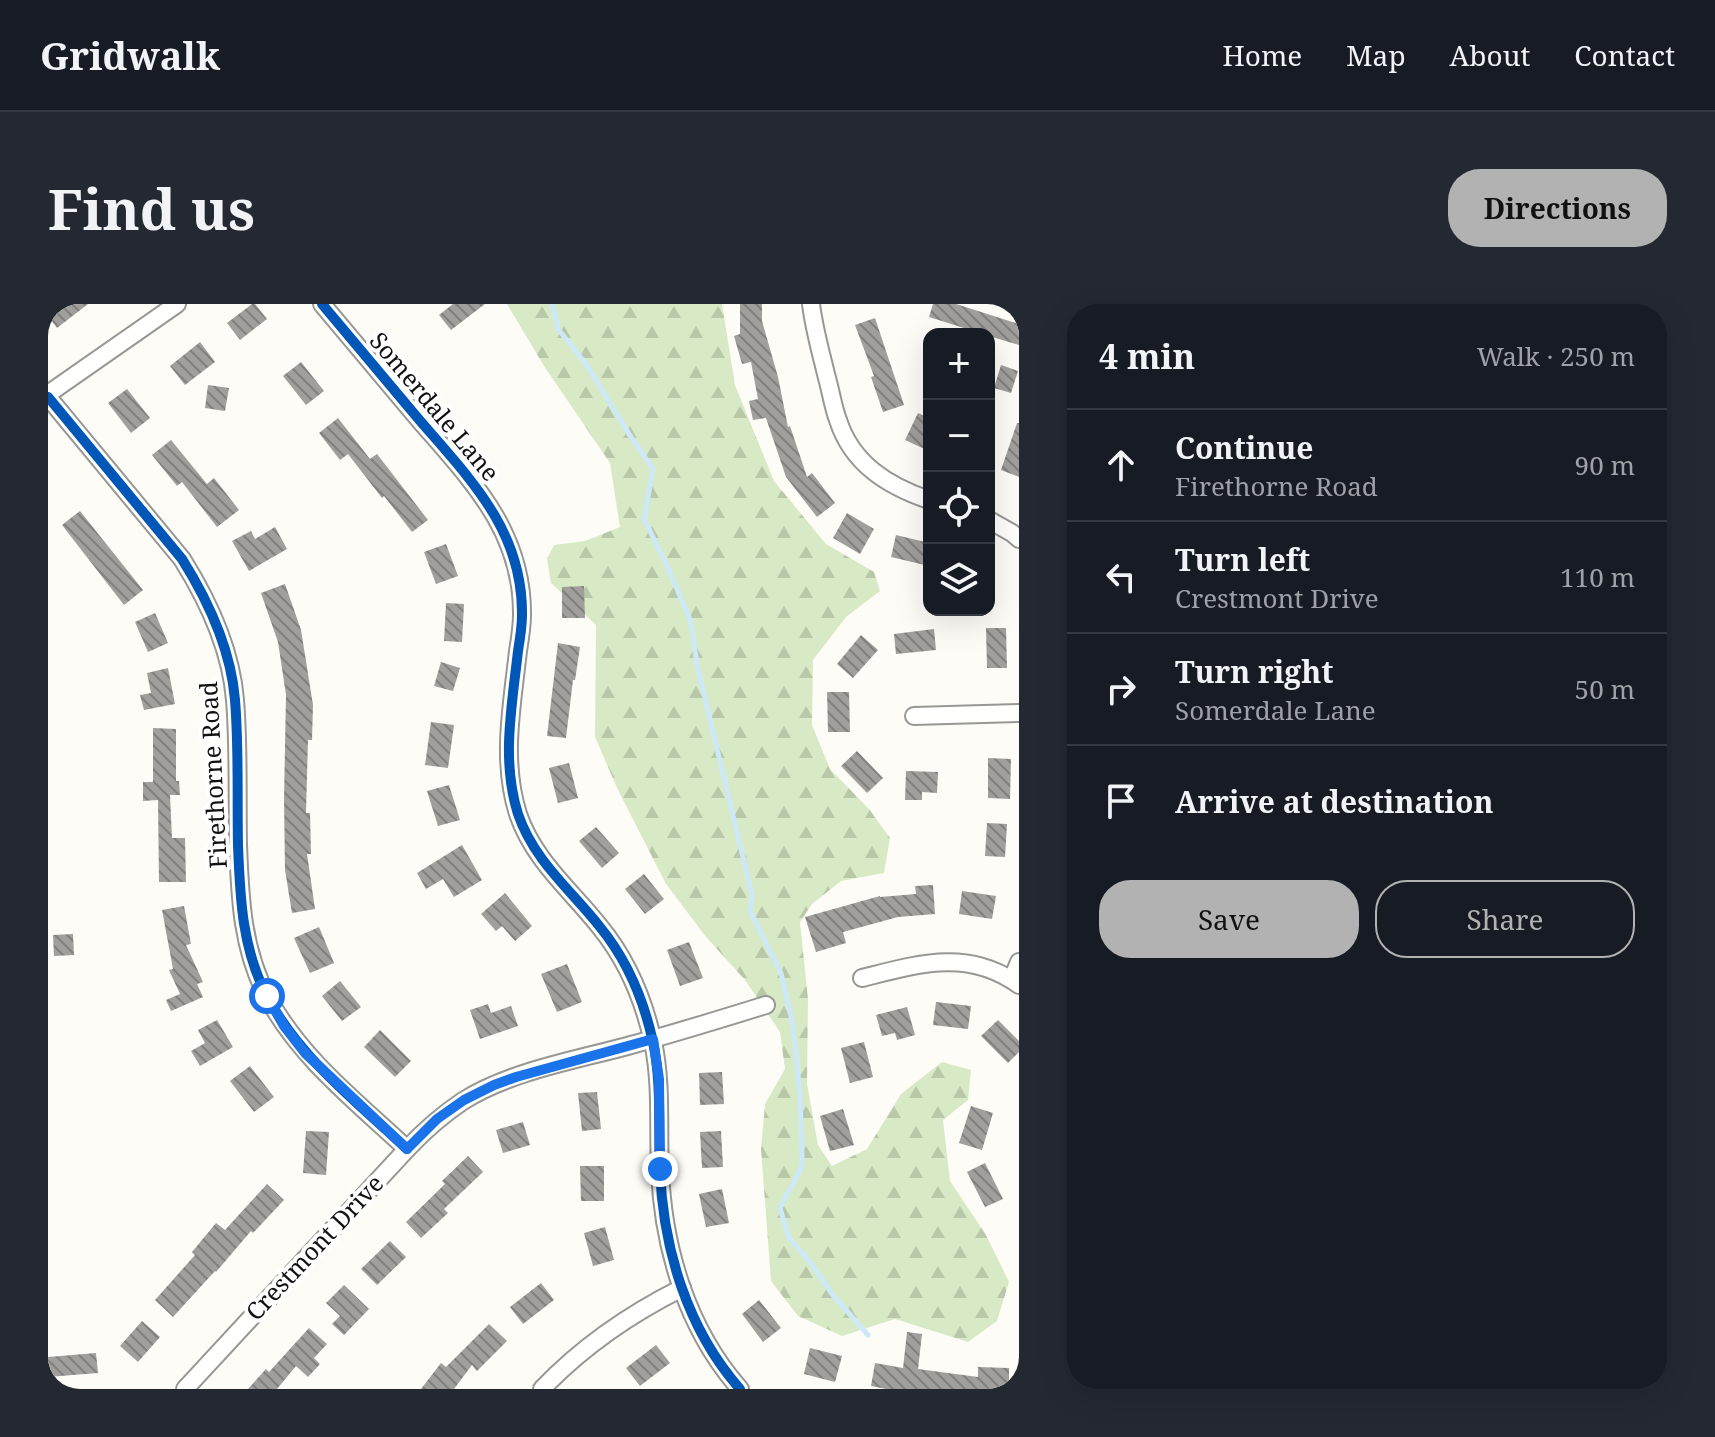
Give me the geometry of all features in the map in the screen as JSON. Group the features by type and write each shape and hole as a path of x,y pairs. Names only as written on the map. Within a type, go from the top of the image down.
{"street":[{"path":"48,396 177,304"},
{"name":"Somerdale Lane","path":"322,304 469,479 496,515 509,541 522,604 507,744 509,774 519,817 548,869 599,924 632,979 653,1039 659,1079 660,1169 668,1243 693,1316 708,1344 740,1389"},
{"path":"811,304 837,419 854,451 888,483 923,498"},
{"name":"Firethorne Road","path":"48,396 182,559 215,618 235,697 241,914 251,956 267,996 284,1026 305,1053 407,1149"},
{"path":"995,523 1019,539"},
{"path":"914,716 1019,713"},
{"path":"862,978 918,964 950,961 981,966 1015,982 1019,962"},
{"name":"Crestmont Drive","path":"185,1389 407,1149 437,1119 464,1100 516,1077 766,1005"},
{"path":"542,1389 584,1350 645,1306 682,1288"}],"green space":[{"path":"507,304 722,304 735,385 774,481 826,544 874,572 880,591 846,617 813,660 812,725 830,769 869,809 890,838 884,873 841,881 812,904 800,922 808,999 807,1084 818,1145 832,1166 867,1149 901,1094 942,1062 971,1070 968,1100 943,1120 950,1181 986,1235 1009,1282 997,1321 968,1342 895,1319 842,1336 798,1316 771,1281 761,1149 765,1104 785,1069 780,1032 745,980 706,937 666,884 595,737 596,625 551,583 547,559 554,545 585,541 620,527 610,463 544,366"}],"building":[{"path":"54,304 88,304 57,328 48,316 48,309"},
{"path":"252,304 267,319 240,340 227,323"},
{"path":"453,304 485,304 451,330 439,315"},
{"path":"740,304 762,304 762,321 788,427 807,477 812,473 835,503 817,517 786,477 766,418 753,420 749,401 758,399 751,362 742,364 734,336 740,334"},
{"path":"933,304 956,304 1019,324 1019,345 995,338 995,328 964,328 929,317"},
{"path":"875,318 904,405 883,412 871,377 874,376 855,325"},
{"path":"200,342 215,362 185,385 170,366"},
{"path":"301,362 324,391 306,405 283,376"},
{"path":"1001,365 1018,371 1011,393 995,388"},
{"path":"208,385 229,388 225,411 205,408"},
{"path":"127,389 150,418 131,433 108,403"},
{"path":"918,413 923,415 923,448 905,440"},
{"path":"338,418 370,459 377,454 428,520 412,532 348,454 340,460 319,433"},
{"path":"1019,423 1019,477 1001,470"},
{"path":"171,440 207,484 214,478 239,510 217,527 182,482 177,486 152,455"},
{"path":"80,511 143,590 124,605 62,525"},
{"path":"847,513 874,529 860,554 833,538"},
{"path":"275,527 287,549 249,571 232,541 251,531 255,539"},
{"path":"896,535 923,542 923,565 891,557"},
{"path":"446,544 458,576 436,584 424,552"},
{"path":"285,584 301,630 313,705 312,740 308,740 306,813 310,813 311,854 307,854 315,909 292,913 285,870 286,695 278,642 261,593"},
{"path":"584,586 585,618 562,618 562,587"},
{"path":"446,603 464,604 462,642 444,641"},
{"path":"155,613 168,643 148,652 135,622"},
{"path":"986,628 1006,628 1007,668 987,668"},
{"path":"934,629 936,650 896,654 894,634"},
{"path":"861,635 878,650 853,678 837,664"},
{"path":"558,643 580,647 566,738 547,736"},
{"path":"441,662 460,668 453,691 434,686"},
{"path":"168,668 175,704 144,710 140,695 151,693 147,673"},
{"path":"827,692 849,692 850,732 828,732"},
{"path":"431,722 454,725 448,768 425,765"},
{"path":"153,728 176,729 176,781 179,781 180,795 170,795 172,838 185,838 186,882 159,882 158,800 143,801 143,782 153,782"},
{"path":"857,751 883,778 867,793 841,766"},
{"path":"988,758 1011,759 1010,799 988,798"},
{"path":"569,763 578,798 558,803 549,768"},
{"path":"906,771 938,772 937,793 922,792 922,800 905,800"},
{"path":"449,785 460,820 438,826 427,791"},
{"path":"987,823 1007,824 1005,857 985,856"},
{"path":"596,827 619,853 602,868 579,841"},
{"path":"462,845 482,880 454,897 443,879 426,889 417,873"},
{"path":"644,874 664,899 645,914 625,889"},
{"path":"933,885 935,914 898,917 843,932 846,943 816,952 805,917 880,896 916,894 915,886"},
{"path":"962,891 996,896 992,919 959,914"},
{"path":"505,893 532,926 515,941 502,926 496,931 481,914"},
{"path":"184,906 191,944 186,945 203,982 197,984 203,997 171,1011 166,1000 180,994 169,970 173,969 162,910"},
{"path":"319,927 334,963 310,973 294,938"},
{"path":"73,934 74,955 54,956 53,935"},
{"path":"689,942 703,978 680,986 667,950"},
{"path":"567,964 582,1002 557,1012 541,974"},
{"path":"340,981 361,1007 342,1021 322,996"},
{"path":"936,1002 971,1006 968,1029 933,1025"},
{"path":"488,1004 491,1013 511,1006 518,1026 480,1039 470,1010"},
{"path":"907,1007 915,1035 897,1040 895,1033 882,1036 876,1015"},
{"path":"217,1020 233,1047 200,1066 191,1051 205,1043 198,1030"},
{"path":"998,1020 1019,1041 1019,1052 1008,1063 981,1036"},
{"path":"380,1030 411,1061 395,1077 364,1047"},
{"path":"864,1042 873,1077 850,1083 841,1048"},
{"path":"250,1066 274,1097 254,1112 230,1081"},
{"path":"722,1072 724,1104 700,1105 699,1073"},
{"path":"597,1092 601,1129 582,1131 578,1093"},
{"path":"971,1106 993,1113 982,1150 959,1143"},
{"path":"843,1109 854,1145 830,1151 820,1116"},
{"path":"523,1122 530,1145 503,1153 496,1130"},
{"path":"306,1131 329,1132 326,1175 303,1173"},
{"path":"721,1131 723,1167 702,1168 700,1132"},
{"path":"468,1156 483,1172 444,1209 448,1213 421,1238 406,1222 445,1184 442,1181"},
{"path":"985,1163 1003,1199 985,1207 967,1172"},
{"path":"580,1166 604,1166 604,1201 581,1201"},
{"path":"267,1184 284,1200 253,1233 251,1231 173,1317 155,1300 195,1255 192,1252 216,1223 225,1230"},
{"path":"722,1189 729,1223 706,1227 699,1194"},
{"path":"605,1227 614,1260 593,1266 584,1233"},
{"path":"390,1241 406,1257 377,1285 361,1269"},
{"path":"541,1283 554,1300 523,1324 510,1307"},
{"path":"344,1285 369,1309 344,1335 332,1324 340,1316 326,1303"},
{"path":"759,1300 781,1328 763,1342 742,1314"},
{"path":"142,1321 160,1337 138,1362 120,1346"},
{"path":"489,1324 507,1341 477,1371 472,1365 454,1389 421,1389 441,1363 446,1367"},
{"path":"309,1328 327,1344 314,1358 320,1364 308,1377 296,1366 277,1389 248,1389 266,1369 269,1372"},
{"path":"907,1332 922,1334 918,1369 978,1377 978,1367 1009,1368 1009,1389 886,1389 871,1386 875,1363 903,1368"},
{"path":"656,1345 670,1363 640,1386 626,1368"},
{"path":"810,1348 842,1356 835,1382 804,1374"},
{"path":"96,1353 98,1373 48,1377 48,1357"}],"waterway":[{"path":"552,304 558,329 586,364 653,469 644,519 691,622 697,665 752,895 750,911 781,973 793,1025 802,1159 801,1168 780,1208 789,1238 868,1335"}],"cycle path":[{"path":"322,304 473,483 503,530 520,584 522,620 509,753 518,814 543,861 610,940 639,996 656,1058 662,1199 673,1258 692,1314 721,1366 740,1389"},
{"path":"48,397 182,559 201,592 224,644 235,700 242,904 248,942 259,980 281,1020 313,1060 407,1149"}],"route":[{"path":"267,996 284,1026 305,1053 407,1149 437,1119 464,1100 494,1085 653,1039 659,1079 660,1169"}]}
